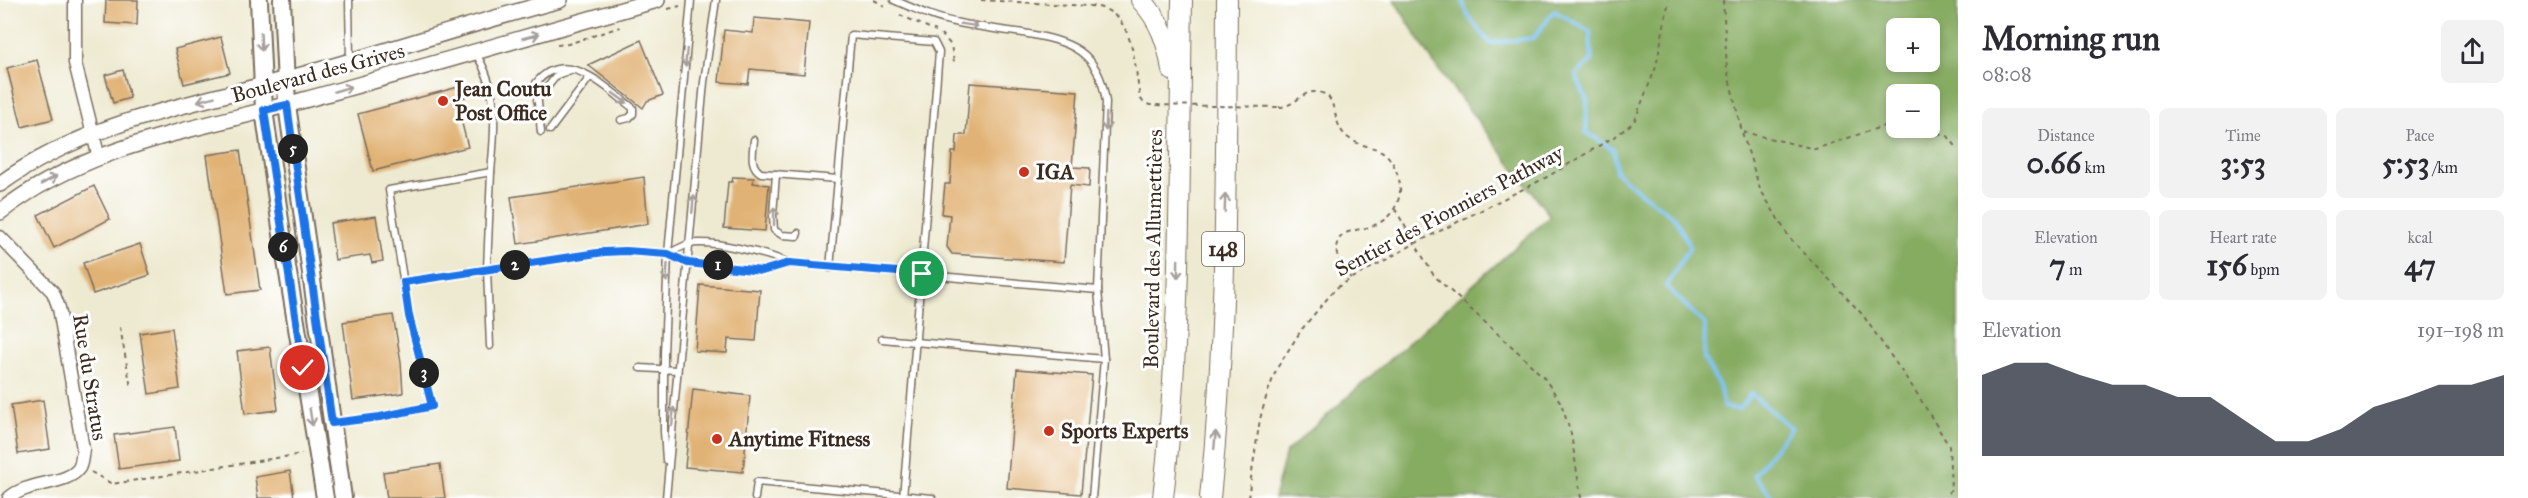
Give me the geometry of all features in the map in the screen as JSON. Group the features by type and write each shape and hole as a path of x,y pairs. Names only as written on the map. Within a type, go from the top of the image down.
{"highway":[{"path":"1141,0 1151,11 1166,41 1179,126"},
{"name":"Boulevard des Allumettières","path":"1162,498 1171,422 1177,336 1182,0"},
{"name":"148","path":"1210,498 1220,375 1226,157 1227,0"}],"main road":[{"path":"259,0 264,110 325,498"},
{"path":"282,0 287,105 344,498"}],"street":[{"path":"75,0 75,63 99,158"},
{"name":"Boulevard des Grives","path":"0,184 49,152 92,134 163,111 285,79 560,0"},
{"name":"Boulevard des Grives","path":"0,213 49,180 99,158 172,133 287,105 657,0"},
{"name":"Rue du Stratus","path":"0,237 53,292 59,308 83,449 81,466 71,476 28,486 9,498"}],"lane":[{"path":"349,0 350,60"},
{"path":"668,475 663,431 668,254 691,0"},
{"path":"666,498 704,81 716,0"},
{"path":"894,0 947,21 1059,40 1086,54 1102,81 1106,102 1098,290 1104,359 1092,498"},
{"path":"830,268 851,35 934,42 939,52 903,497"},
{"path":"475,51 486,68 494,109 487,269 490,346"},
{"path":"541,132 536,83 544,73 561,68 576,69 633,108 633,114 629,118 621,120"},
{"path":"537,100 556,75 576,69"},
{"path":"550,130 590,77"},
{"path":"754,140 754,167 761,173 838,179"},
{"path":"332,423 380,417 432,406 409,316 389,190 491,172"},
{"path":"776,174 774,230 782,235 797,236 798,233"},
{"path":"668,254 689,244 705,244 760,252 789,263 830,268 1098,290"},
{"path":"404,282 604,252 668,254 688,263 762,271 789,263"},
{"path":"882,339 1104,359"},
{"path":"640,368 678,370"},
{"path":"755,498 757,482 932,498"}],"path":[{"path":"874,0 915,23 944,35 951,45 954,62"},
{"path":"981,0 1103,8 1124,24 1130,39 1140,98 1144,103 1150,105 1287,107 1306,93 1314,91 1327,95 1338,124 1347,137 1379,149 1387,155 1400,179 1400,192 1395,209 1383,221 1346,233 1336,246 1339,264 1351,279"},
{"name":"Sentier des Pionniers Pathway","path":"1248,498 1260,419 1277,368 1302,328 1336,288 1416,243 1547,177 1617,135 1634,122 1639,115 1656,66 1669,0"},
{"path":"1723,0 1727,69 1742,132 1760,189 1789,237 1862,315 1916,392 1949,446 1951,489 1946,498"},
{"path":"1742,132 1815,149 1886,125"},
{"path":"1940,134 1947,135 1958,148"},
{"path":"1395,209 1434,276 1520,353 1545,379 1561,403 1571,434 1581,498"},
{"path":"120,327 131,388"},
{"path":"81,466 112,484 301,454 316,447"}],"green space":[{"path":"1394,0 1958,0 1958,498 1274,498 1286,452 1550,216 1435,65"}],"building":[{"path":"106,0 138,0 137,25 105,23"},
{"path":"754,18 809,23 804,74 750,69 748,84 719,82 724,30 753,33"},
{"path":"221,37 230,73 184,84 175,49"},
{"path":"641,40 663,95 647,101 643,108 588,65"},
{"path":"37,60 53,119 22,127 7,68"},
{"path":"123,70 130,98 113,103 105,75"},
{"name":"IGA","path":"970,83 1078,91 1072,167 1090,168 1089,187 1070,185 1064,262 952,254 947,247 950,215 942,214 945,184 950,184 952,152 956,152 957,135 966,135"},
{"path":"462,86 465,97 456,100 468,147 373,171 358,114"},
{"path":"240,150 260,290 227,294 207,155"},
{"path":"644,177 648,224 518,244 511,197"},
{"path":"733,177 754,178 753,183 769,185 765,231 724,228 728,182 732,182"},
{"path":"94,186 110,219 54,248 38,215"},
{"path":"376,216 383,261 372,263 370,255 335,260 330,223"},
{"path":"140,244 150,275 93,294 83,263"},
{"path":"700,285 760,290 756,341 728,339 727,353 695,351"},
{"path":"393,315 401,362 403,393 353,400 343,322"},
{"path":"172,328 180,389 149,394 140,333"},
{"path":"270,347 278,410 245,414 237,351"},
{"name":"Sports Experts","path":"1017,369 1092,375 1081,494 1007,488"},
{"name":"Anytime Fitness","path":"693,389 750,396 743,472 685,467"},
{"path":"43,400 50,449 18,454 11,405"},
{"path":"175,427 179,461 119,469 114,435"},
{"path":"440,464 445,498 387,498 383,472"},
{"path":"290,471 294,498 258,498 255,477"}],"waterway":[{"path":"1462,0 1468,16 1490,43 1534,38 1554,11 1590,31 1592,60 1576,75 1587,101 1586,132 1614,150 1616,172 1674,217 1690,247 1666,286 1705,325 1704,359 1719,386 1724,407 1739,409 1751,394 1791,428 1754,475 1773,498"}],"place":[{"name":"Jean Coutu Post Office","path":"443,101"},
{"name":"IGA","path":"1024,172"},
{"name":"Sports Experts","path":"1049,431"},
{"name":"Anytime Fitness","path":"717,439"}],"route":[{"path":"303,368 264,110 287,105 332,423 380,417 432,406 409,316 404,282 604,252 626,251 668,254 688,263 762,271 789,263 922,274"}]}
